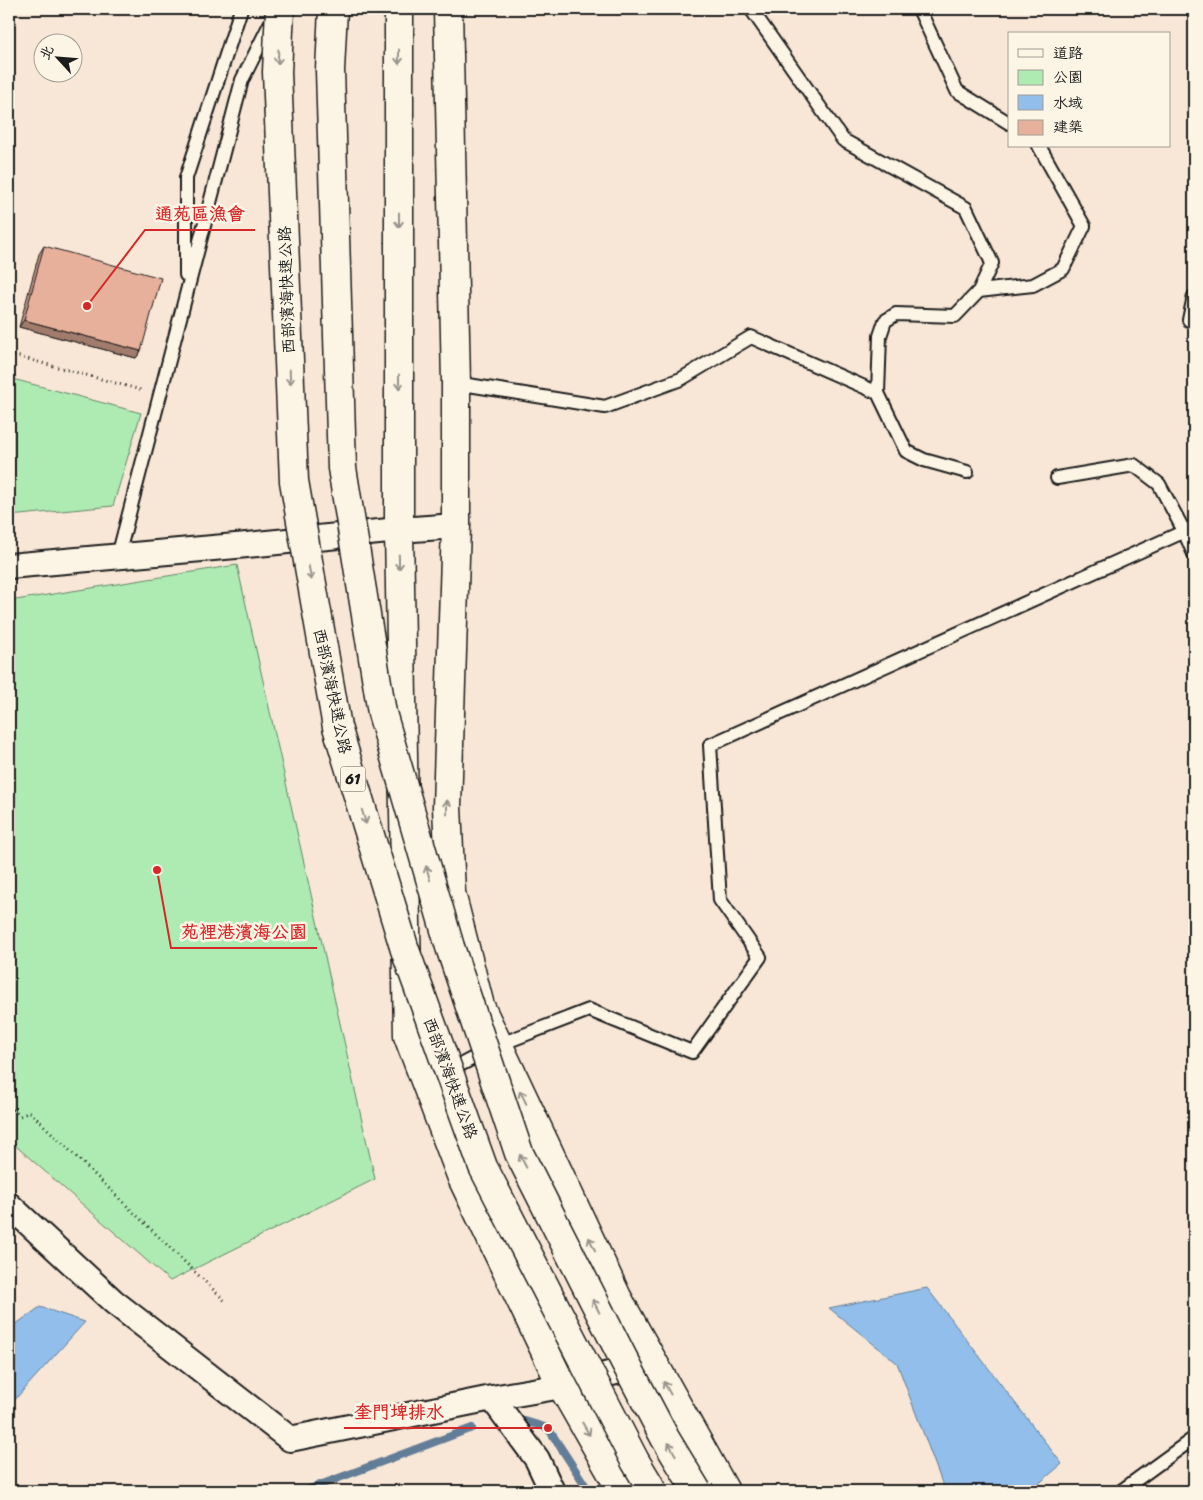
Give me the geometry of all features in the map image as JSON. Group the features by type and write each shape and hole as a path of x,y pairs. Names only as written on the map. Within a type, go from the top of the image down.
{"main road":[{"name":"西部濱海快速公路","path":"279,9 277,72 294,481 336,727 405,950 484,1167 635,1461 653,1491"},
{"path":"333,9 330,70 342,468 382,713 450,947 519,1153 665,1438 697,1491"},
{"path":"399,9 399,530 408,1036 462,1178 562,1386 622,1491"},
{"path":"448,9 456,383 456,526 447,807 451,893 480,1006 617,1296 652,1363 725,1491"}],"street":[{"path":"9,566 456,526"},
{"path":"9,1205 114,1302 290,1439 492,1398 562,1386 652,1363"},
{"path":"492,1398 537,1459 552,1491"}],"lane":[{"path":"186,293 186,178 241,9"},
{"path":"118,556 242,80 279,9"},
{"path":"751,9 843,140 966,208 992,263 979,292 955,316 896,314 886,321 880,336 878,393 906,451 924,460 967,472"},
{"path":"919,9 956,91 1008,122"},
{"path":"979,292 1033,285 1063,269 1084,226 1040,148"},
{"path":"1189,320 1194,296"},
{"path":"456,383 605,407 681,379 751,337 878,393"},
{"path":"1057,478 1134,465 1159,484 1189,529 1194,554"},
{"path":"426,1084 498,1045 590,1010 692,1052 760,957 720,900 710,745 1189,529"},
{"path":"1120,1491 1194,1438"}],"path":[{"path":"9,354 160,395"},
{"path":"9,1106 20,1116 30,1112 225,1301"}],"green space":[{"path":"9,378 141,413 113,506 9,516"},
{"path":"237,565 375,1179 170,1281 9,1140 9,601"}],"water":[{"path":"927,1288 1062,1464 1030,1491 945,1491 897,1363 829,1308"},
{"path":"40,1307 85,1322 9,1406 9,1329"}],"building":[{"path":"44,246 161,278 141,351 24,320"}],"waterway":[{"path":"515,1418 548,1428 589,1491"},
{"path":"304,1491 472,1428"}],"place":[{"name":"通苑區漁會","path":"87,306"},
{"name":"苑裡港濱海公園","path":"157,870"},
{"name":"奎門埤排水","path":"548,1428"}]}
